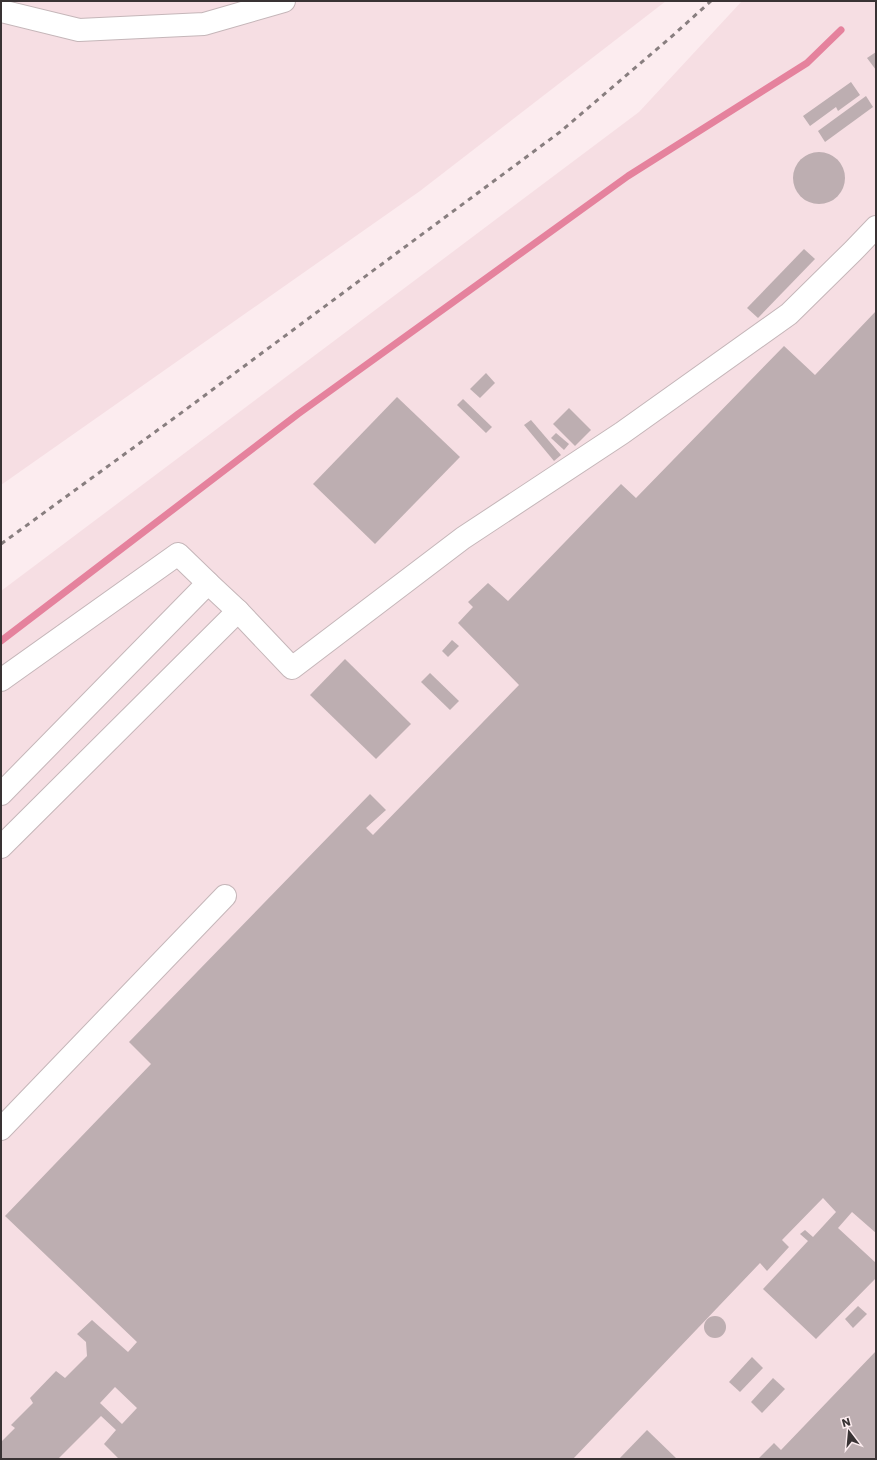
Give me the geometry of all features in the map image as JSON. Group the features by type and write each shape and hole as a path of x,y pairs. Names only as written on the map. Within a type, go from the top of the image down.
{"lane":[{"path":"1,11 79,30 204,24 284,1"},
{"path":"1,680 178,554 238,611 292,668 463,538 622,433 789,314 876,227"},
{"path":"1,794 208,583"},
{"path":"1,847 238,611"},
{"path":"1,1129 225,896"}],"shaded area":[{"path":"1,1 666,1 420,191 1,485"},
{"path":"742,1 876,1 876,1459 1,1459 1,591 639,112"}],"building":[{"path":"876,52 876,70 867,58"},
{"path":"851,82 860,95 838,111 836,107 810,126 803,116"},
{"path":"866,96 873,107 825,142 818,131"},
{"path":"819,152 829,154 837,160 843,168 845,178 843,188 837,196 829,202 819,204 809,202 801,196 795,188 793,178 795,168 801,160 809,154"},
{"path":"804,249 815,259 758,318 747,308"},
{"path":"876,311 876,1233 852,1212 838,1228 876,1263 876,1278 816,1339 763,1289 808,1241 800,1234 805,1230 813,1237 836,1212 823,1198 782,1240 789,1247 767,1271 760,1263 573,1459 119,1459 104,1444 116,1430 101,1416 58,1459 1,1459 1,1442 15,1428 11,1425 33,1403 30,1398 56,1371 65,1378 87,1356 86,1342 77,1334 92,1320 128,1352 137,1342 5,1216 151,1064 129,1042 370,794 386,810 366,828 373,835 519,685 458,623 473,607 468,602 488,583 508,601 621,484 636,498 784,346 815,375","holes":["115,1387 137,1408 122,1424 100,1403"]},
{"path":"486,373 495,383 480,398 470,389"},
{"path":"397,397 460,457 375,544 313,484"},
{"path":"463,399 492,427 486,433 457,405"},
{"path":"569,408 591,430 575,446 553,424"},
{"path":"531,420 561,455 554,461 524,425"},
{"path":"556,433 569,444 564,450 551,438"},
{"path":"452,640 459,646 448,657 442,651"},
{"path":"345,659 411,724 376,759 310,695"},
{"path":"430,673 459,701 450,710 421,682"},
{"path":"858,1306 867,1314 853,1328 845,1319"},
{"path":"715,1316 723,1319 726,1327 723,1335 715,1338 707,1335 704,1327 707,1319"},
{"path":"876,1351 876,1459 758,1459 774,1443 781,1450"},
{"path":"752,1357 763,1368 740,1392 729,1382"},
{"path":"773,1378 785,1389 762,1413 751,1402"},
{"path":"647,1430 677,1459 619,1459"}],"waterway":[{"path":"1,641 298,414 628,176 807,63 841,30"}],"railway":[{"path":"1,544 177,416 560,132 711,1"}]}
